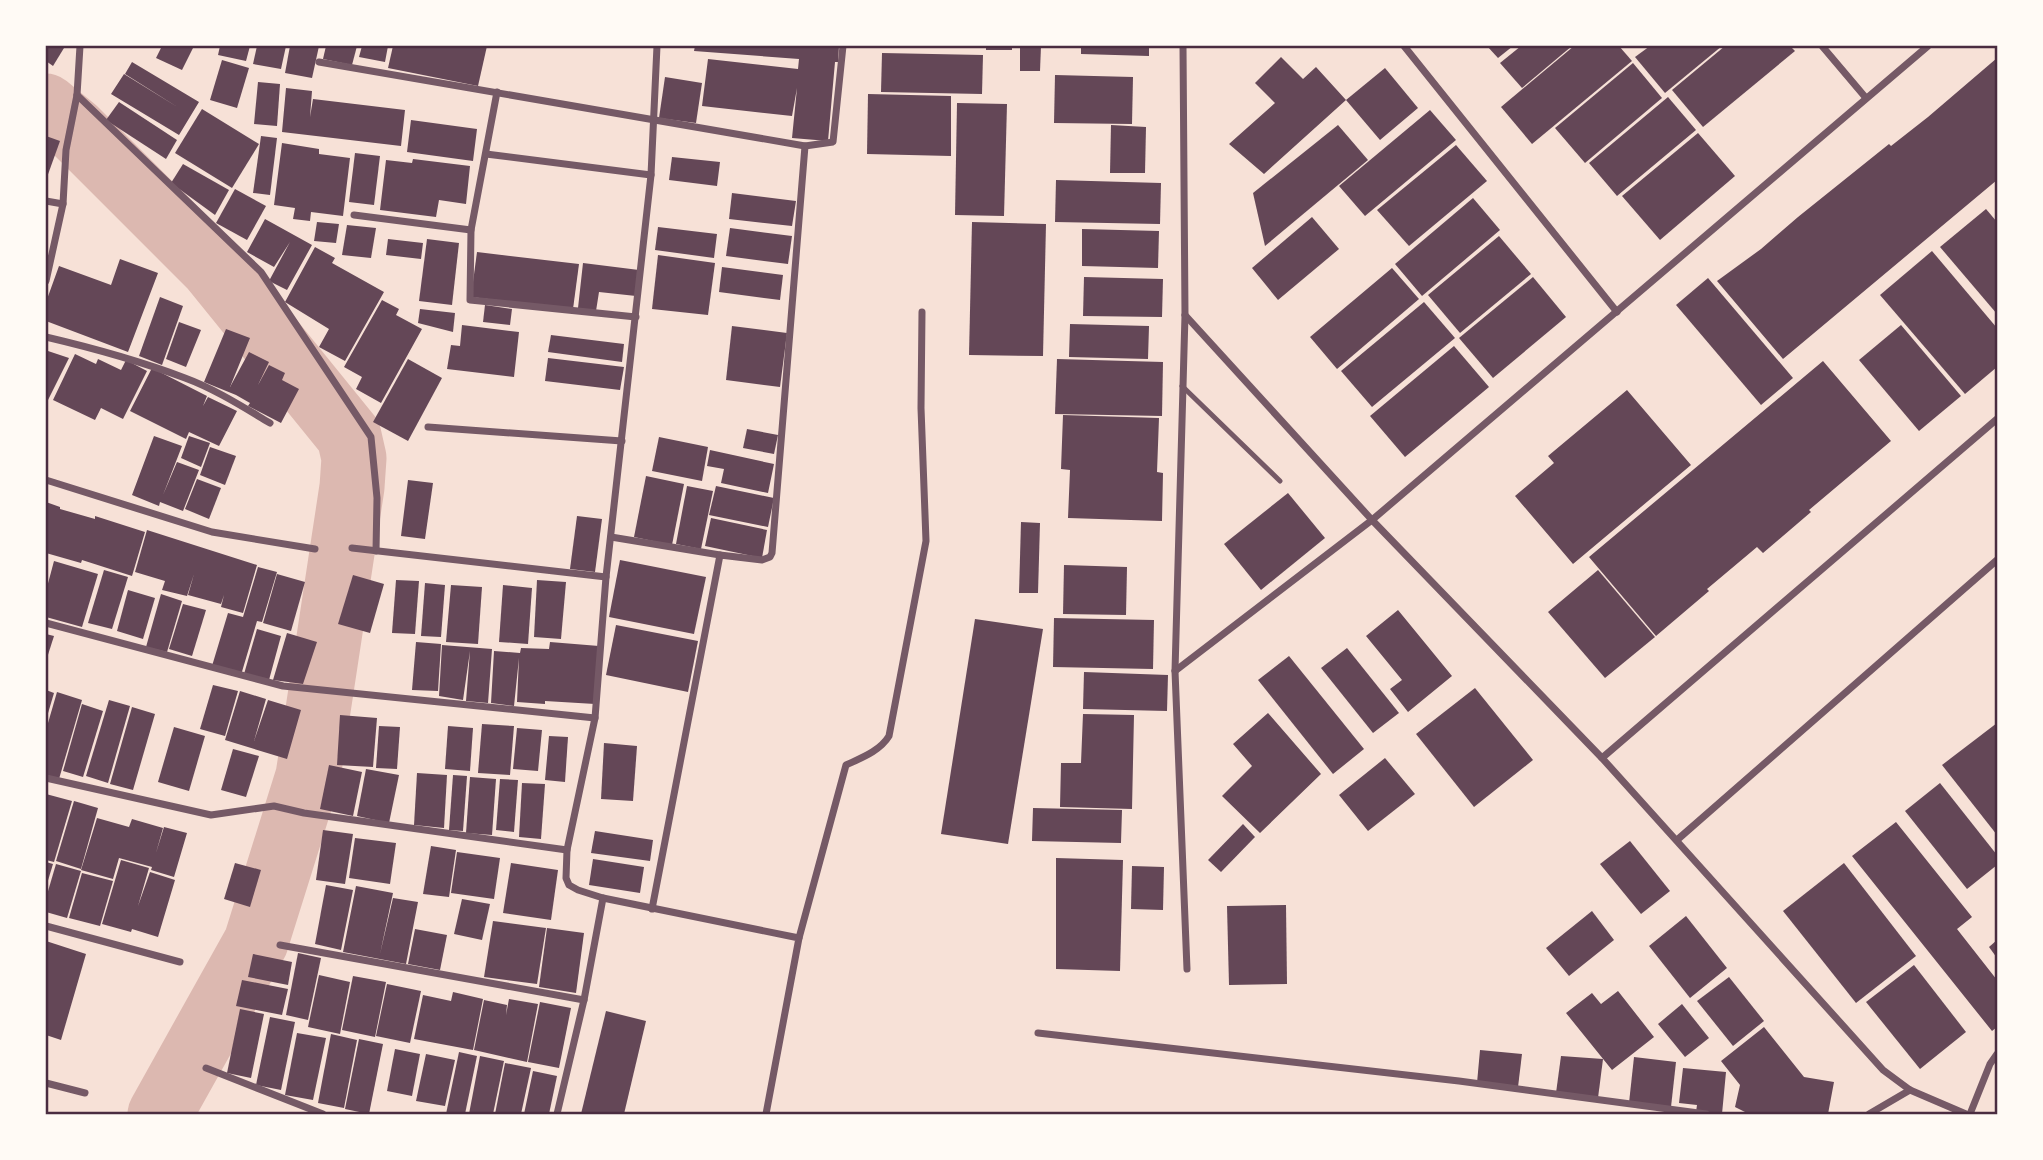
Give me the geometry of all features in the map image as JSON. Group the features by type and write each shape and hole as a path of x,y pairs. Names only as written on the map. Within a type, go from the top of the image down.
{"street":[{"path":"46,281 63,204 66,150 77,95 80,46"},
{"path":"657,46 651,176 606,577 595,718 567,850 566,878 569,885 578,890 604,898 800,938"},
{"path":"319,62 805,146 833,142 843,46"},
{"path":"1183,46 1185,315 1175,671 1187,970"},
{"path":"1404,46 1617,312"},
{"path":"1822,46 1866,98"},
{"path":"1175,671 1371,520 1928,46"},
{"path":"497,92 471,230 470,300 636,317"},
{"path":"77,95 261,272 371,437 377,498 376,551"},
{"path":"611,537 762,560 770,557 772,553 805,146"},
{"path":"486,154 651,176"},
{"path":"46,201 63,204"},
{"path":"354,215 471,230"},
{"path":"766,1115 800,938 846,765 885,743 889,736 926,541 921,408 922,312"},
{"path":"1185,315 1371,520 1602,758 1882,1069 1910,1090 1968,1115 1997,1054"},
{"path":"46,337 99,349 186,379 271,423"},
{"path":"1602,758 1997,419"},
{"path":"428,426 622,440"},
{"path":"46,480 212,532 315,548"},
{"path":"352,548 606,577"},
{"path":"652,909 720,555"},
{"path":"1677,840 1997,560"},
{"path":"46,623 283,686 595,718"},
{"path":"46,778 211,815 274,806 304,813 567,850"},
{"path":"557,1115 604,898"},
{"path":"46,926 180,962"},
{"path":"280,945 584,1000"},
{"path":"1038,1033 1459,1081 1706,1115"},
{"path":"206,1068 323,1115"},
{"path":"46,1083 85,1093"},
{"path":"1869,1115 1910,1090"}],"lane":[{"path":"1182,386 1280,481"}],"building":[{"path":"46,46 64,48 53,66 46,61"},
{"path":"162,46 194,46 182,70 156,58"},
{"path":"220,46 250,46 246,61 218,55"},
{"path":"257,46 286,46 281,69 253,64"},
{"path":"290,46 319,46 312,78 285,73"},
{"path":"326,46 357,46 352,65 323,59"},
{"path":"362,46 388,46 385,62 359,57"},
{"path":"393,46 487,46 478,86 388,68"},
{"path":"695,46 839,46 838,62 835,62 828,141 792,138 797,88 792,116 702,106 708,59 798,69 799,59 694,51"},
{"path":"986,46 1012,46 1012,50 986,50"},
{"path":"1020,46 1041,46 1040,71 1020,71"},
{"path":"1081,46 1149,46 1149,56 1081,54"},
{"path":"1487,46 1513,46 1498,58"},
{"path":"1521,46 1572,46 1522,88 1500,63"},
{"path":"1574,46 1619,46 1632,61 1532,144 1501,107"},
{"path":"1650,46 1722,46 1665,93 1635,57"},
{"path":"1725,46 1790,46 1795,51 1703,127 1672,90"},
{"path":"882,53 983,55 982,94 881,92"},
{"path":"1281,57 1303,79 1316,67 1346,100 1264,174 1229,144 1275,103 1255,83"},
{"path":"1997,58 1997,180 1783,359 1717,281 1761,249 1889,144 1891,146 1928,117"},
{"path":"222,60 249,68 237,108 210,100"},
{"path":"132,62 199,102 179,135 111,94 124,74 179,108 125,74"},
{"path":"1633,63 1662,98 1585,163 1555,128"},
{"path":"1385,68 1418,108 1380,140 1346,100"},
{"path":"1055,75 1133,77 1132,124 1054,123"},
{"path":"665,77 702,83 696,123 659,118"},
{"path":"258,82 280,84 277,126 254,124"},
{"path":"286,88 312,91 310,117 313,99 405,110 401,146 282,132"},
{"path":"868,94 951,96 951,156 867,154"},
{"path":"1668,97 1696,130 1617,196 1589,163"},
{"path":"119,102 177,140 166,159 106,120"},
{"path":"957,103 1007,104 1004,216 955,215"},
{"path":"202,109 259,144 232,188 175,153"},
{"path":"1430,110 1456,140 1365,216 1339,186"},
{"path":"411,120 477,129 473,161 407,152"},
{"path":"1111,125 1146,127 1145,173 1110,173"},
{"path":"1338,125 1368,160 1265,246 1253,193"},
{"path":"1698,133 1735,176 1660,240 1622,196"},
{"path":"46,136 60,141 46,180"},
{"path":"261,136 277,138 270,195 253,193"},
{"path":"282,143 319,149 319,154 350,158 343,216 311,212 310,221 293,219 295,208 274,205"},
{"path":"1456,145 1487,181 1409,246 1377,210"},
{"path":"355,153 380,156 374,205 349,202"},
{"path":"672,157 720,162 717,186 669,180"},
{"path":"413,159 470,166 466,204 439,200 436,217 380,210 386,160 412,163"},
{"path":"183,164 229,190 215,215 171,183"},
{"path":"1056,180 1161,183 1160,224 1055,222"},
{"path":"235,189 266,206 247,240 216,223"},
{"path":"732,193 796,201 792,226 729,219"},
{"path":"1473,198 1500,230 1422,296 1395,264"},
{"path":"1986,209 1997,222 1997,314 1940,247"},
{"path":"1312,217 1339,249 1278,300 1252,268"},
{"path":"265,219 312,245 287,290 269,281 290,242 274,267 247,252"},
{"path":"317,222 339,224 336,243 314,241"},
{"path":"972,222 1046,224 1043,356 969,355"},
{"path":"347,225 376,228 371,258 342,255"},
{"path":"658,227 717,234 714,258 655,250"},
{"path":"730,228 792,236 788,264 726,256"},
{"path":"1082,229 1159,231 1158,268 1082,266"},
{"path":"1499,236 1531,274 1460,333 1428,295"},
{"path":"388,239 423,243 421,259 386,255"},
{"path":"427,239 459,243 452,305 419,301"},
{"path":"315,247 335,258 332,263 384,292 345,361 319,347 329,329 285,302"},
{"path":"1932,251 1997,328 1997,367 1965,394 1880,295"},
{"path":"477,252 579,264 573,309 471,297"},
{"path":"658,255 715,263 708,315 652,309"},
{"path":"120,259 158,273 128,352 46,321 46,302 59,266 111,285"},
{"path":"583,263 639,270 636,296 599,292 596,311 578,308"},
{"path":"722,267 783,275 780,300 719,292"},
{"path":"1392,268 1419,299 1337,369 1310,337"},
{"path":"1084,277 1163,279 1162,317 1083,316"},
{"path":"1533,277 1566,317 1493,378 1459,338"},
{"path":"1708,278 1793,378 1761,405 1676,305"},
{"path":"160,297 183,306 162,365 139,356"},
{"path":"382,300 399,309 396,315 422,329 381,403 356,389 362,377 344,367"},
{"path":"1424,302 1455,338 1372,407 1341,371"},
{"path":"485,305 512,309 510,325 483,322"},
{"path":"420,309 455,313 453,332 418,323"},
{"path":"179,322 201,330 186,367 166,359"},
{"path":"1070,324 1149,326 1148,359 1069,357"},
{"path":"462,325 519,332 514,377 447,369 451,345 460,346"},
{"path":"1901,325 1961,396 1919,431 1859,360"},
{"path":"732,326 787,333 780,387 726,380"},
{"path":"226,329 250,338 230,387 249,352 269,362 258,385 269,365 285,373 282,380 299,389 281,423 248,406 250,403 236,395 204,382"},
{"path":"551,335 624,344 622,362 548,352"},
{"path":"1454,346 1489,387 1405,457 1370,416"},
{"path":"48,351 69,358 48,400 46,356"},
{"path":"75,354 96,364 98,359 121,370 126,360 147,371 123,419 101,408 95,420 53,400"},
{"path":"548,358 624,367 620,390 545,381"},
{"path":"408,359 442,378 408,441 373,422"},
{"path":"1057,359 1163,362 1162,416 1055,414"},
{"path":"1823,361 1891,441 1763,553 1757,547 1656,636 1589,557"},
{"path":"152,368 207,396 203,406 208,397 237,411 219,446 189,432 186,439 130,411"},
{"path":"1627,390 1691,465 1573,564 1515,496 1554,463 1548,456"},
{"path":"1063,415 1159,418 1157,472 1163,473 1162,521 1068,518 1070,470 1061,469"},
{"path":"747,429 778,435 774,454 743,448"},
{"path":"154,436 182,446 163,495 177,462 199,470 183,511 160,502 159,506 132,495"},
{"path":"189,436 210,443 201,467 181,458"},
{"path":"659,437 708,447 702,481 652,471"},
{"path":"210,447 236,456 225,485 200,475"},
{"path":"710,450 774,464 768,493 721,483 724,469 707,466"},
{"path":"646,476 684,484 672,545 634,537"},
{"path":"197,479 221,488 209,519 185,509"},
{"path":"408,480 433,483 425,539 401,536"},
{"path":"687,486 713,491 701,549 676,544"},
{"path":"716,486 774,498 768,527 709,515"},
{"path":"1288,493 1325,538 1261,590 1224,544"},
{"path":"46,502 60,509 95,519 95,516 145,532 132,576 82,560 81,563 46,553"},
{"path":"577,516 602,519 595,572 570,569"},
{"path":"711,518 767,530 762,558 705,546"},
{"path":"1021,522 1040,523 1038,593 1019,593"},
{"path":"147,530 257,565 243,613 221,607 224,595 221,604 188,595 194,574 187,596 162,590 165,581 135,572"},
{"path":"620,560 706,577 694,634 609,617"},
{"path":"54,561 98,574 82,627 46,617 46,591"},
{"path":"1064,565 1127,567 1126,615 1063,614"},
{"path":"258,567 277,572 262,622 257,621 241,675 212,666 228,613 243,617"},
{"path":"104,570 128,577 112,629 88,623"},
{"path":"1598,570 1655,637 1605,678 1548,612"},
{"path":"277,574 305,582 291,631 263,623"},
{"path":"353,575 384,584 370,633 338,624"},
{"path":"396,580 419,581 415,634 392,633"},
{"path":"537,580 566,582 561,639 534,637"},
{"path":"425,583 445,585 441,637 421,636"},
{"path":"451,585 482,587 478,644 446,642"},
{"path":"503,585 532,588 528,644 499,642"},
{"path":"128,590 155,598 143,639 117,631"},
{"path":"161,594 182,601 167,652 146,647"},
{"path":"183,604 206,610 192,656 169,649"},
{"path":"1398,610 1452,676 1408,712 1390,689 1402,680 1366,636"},
{"path":"1054,618 1154,620 1153,669 1053,667"},
{"path":"975,619 1043,629 1008,844 941,834"},
{"path":"616,625 698,641 688,692 606,675"},
{"path":"257,629 281,636 269,680 244,674"},
{"path":"287,633 317,642 303,684 273,680"},
{"path":"46,634 54,636 46,661"},
{"path":"416,642 441,644 438,691 412,690"},
{"path":"550,642 599,646 595,704 517,702 519,658 514,706 491,703 494,651 520,653 521,648 549,649"},
{"path":"442,645 492,649 488,703 466,701 470,651 463,700 439,696"},
{"path":"1347,648 1399,713 1373,733 1321,668"},
{"path":"1289,656 1364,749 1333,774 1258,680"},
{"path":"1084,672 1168,675 1167,711 1083,709"},
{"path":"213,685 238,691 225,736 200,729"},
{"path":"1475,688 1533,760 1474,807 1416,734"},
{"path":"46,690 54,693 46,720"},
{"path":"240,691 266,699 254,741 268,700 301,710 287,759 225,740"},
{"path":"57,692 82,700 59,779 46,775 46,730"},
{"path":"109,700 130,706 108,783 86,776"},
{"path":"82,704 103,711 83,777 63,771"},
{"path":"132,707 155,714 133,790 110,784"},
{"path":"1268,713 1321,774 1260,833 1222,796 1252,766 1233,744"},
{"path":"1083,714 1134,715 1132,809 1060,807 1061,763 1081,763"},
{"path":"340,715 377,718 373,767 337,765"},
{"path":"1997,723 1997,835 1942,765"},
{"path":"482,724 514,726 510,775 478,773"},
{"path":"379,726 400,727 397,769 376,768"},
{"path":"448,726 473,728 470,771 445,769"},
{"path":"174,727 205,736 189,791 158,782"},
{"path":"517,728 542,730 538,771 513,769"},
{"path":"549,736 568,737 565,782 545,780"},
{"path":"604,743 637,746 633,801 601,799"},
{"path":"233,749 259,756 246,797 221,790"},
{"path":"1385,758 1415,794 1368,831 1339,795"},
{"path":"329,765 362,772 353,816 320,809"},
{"path":"366,769 399,775 389,823 357,816"},
{"path":"417,773 447,775 444,828 414,825"},
{"path":"453,775 467,776 463,831 449,830"},
{"path":"470,777 496,779 492,835 466,833"},
{"path":"500,779 518,780 514,832 496,830"},
{"path":"522,783 545,784 541,839 519,837"},
{"path":"1940,783 1997,855 1997,865 1967,889 1905,811"},
{"path":"46,794 72,801 54,862 46,860"},
{"path":"74,801 98,808 81,869 56,861"},
{"path":"1033,808 1122,810 1121,843 1032,841"},
{"path":"97,818 129,827 132,819 163,828 156,853 164,827 187,833 174,877 151,870 152,867 119,858 113,879 81,870"},
{"path":"1896,822 1972,917 1957,929 1997,980 1997,1027 1992,1031 1852,856"},
{"path":"1243,824 1255,837 1221,872 1208,860"},
{"path":"323,830 353,834 345,884 316,880"},
{"path":"595,831 653,840 650,861 591,853"},
{"path":"355,838 396,843 390,884 349,878"},
{"path":"1630,841 1670,891 1641,914 1600,864"},
{"path":"431,846 456,850 449,897 423,894"},
{"path":"457,852 500,858 494,899 451,893"},
{"path":"1056,858 1123,860 1120,971 1056,969"},
{"path":"593,859 644,867 640,893 589,885"},
{"path":"121,860 149,868 138,906 150,872 175,880 158,937 102,924"},
{"path":"46,862 53,864 46,887"},
{"path":"235,863 261,870 250,907 224,899"},
{"path":"511,863 558,870 551,920 503,913"},
{"path":"1844,863 1916,956 1856,1003 1783,911"},
{"path":"56,864 81,871 67,918 46,912 46,898"},
{"path":"1132,866 1164,867 1163,910 1131,909"},
{"path":"82,873 113,881 100,926 69,918"},
{"path":"326,885 353,890 341,950 315,944"},
{"path":"356,886 393,893 380,954 393,898 418,902 406,964 343,952"},
{"path":"462,899 490,904 482,940 454,934"},
{"path":"1286,905 1287,984 1229,985 1227,906"},
{"path":"1592,911 1614,940 1569,976 1546,948"},
{"path":"1686,916 1727,968 1690,998 1649,946"},
{"path":"493,921 546,928 537,984 484,977"},
{"path":"547,928 584,933 576,993 539,987"},
{"path":"415,929 447,935 440,970 408,964"},
{"path":"1997,940 1997,958 1989,947"},
{"path":"46,941 86,954 61,1040 46,1035"},
{"path":"298,953 321,958 308,1020 286,1015"},
{"path":"253,954 292,962 288,985 248,977"},
{"path":"1914,965 1966,1032 1920,1069 1866,1002"},
{"path":"319,975 350,982 340,1034 308,1027"},
{"path":"353,976 386,982 375,1037 342,1030"},
{"path":"1729,977 1764,1021 1733,1046 1697,1001"},
{"path":"242,980 288,989 282,1015 236,1006"},
{"path":"387,984 421,991 410,1043 376,1036"},
{"path":"1618,991 1654,1037 1612,1070 1566,1013 1592,993 1601,1004"},
{"path":"453,992 483,999 473,1050 414,1039 423,995 451,1001"},
{"path":"509,999 538,1004 527,1062 474,1050 484,1000 507,1005 506,1015"},
{"path":"540,1002 571,1008 559,1068 528,1062"},
{"path":"1682,1004 1709,1038 1685,1057 1658,1024"},
{"path":"240,1009 264,1014 251,1078 227,1073"},
{"path":"606,1011 646,1021 624,1114 581,1114"},
{"path":"270,1017 295,1022 281,1090 256,1085"},
{"path":"1764,1027 1804,1077 1834,1082 1828,1114 1749,1114 1735,1107 1740,1085 1721,1061"},
{"path":"297,1033 326,1038 313,1100 285,1095"},
{"path":"331,1034 357,1040 344,1108 318,1103"},
{"path":"359,1039 383,1044 369,1114 345,1109"},
{"path":"395,1049 420,1054 412,1096 387,1091"},
{"path":"1480,1050 1522,1054 1518,1087 1477,1083"},
{"path":"459,1052 477,1056 465,1114 446,1114"},
{"path":"426,1054 455,1060 445,1106 416,1101"},
{"path":"480,1056 504,1061 493,1114 469,1114"},
{"path":"1561,1056 1603,1059 1598,1098 1556,1093"},
{"path":"1634,1057 1676,1062 1671,1107 1629,1103"},
{"path":"505,1063 531,1068 521,1114 495,1114"},
{"path":"1683,1068 1726,1072 1722,1114 1696,1112 1697,1105 1679,1103"},
{"path":"533,1071 557,1076 549,1114 524,1114"}],"waterway":[{"path":"46,106 74,129 212,267 349,436 354,458 352,487 308,776 256,942 160,1114"}]}
